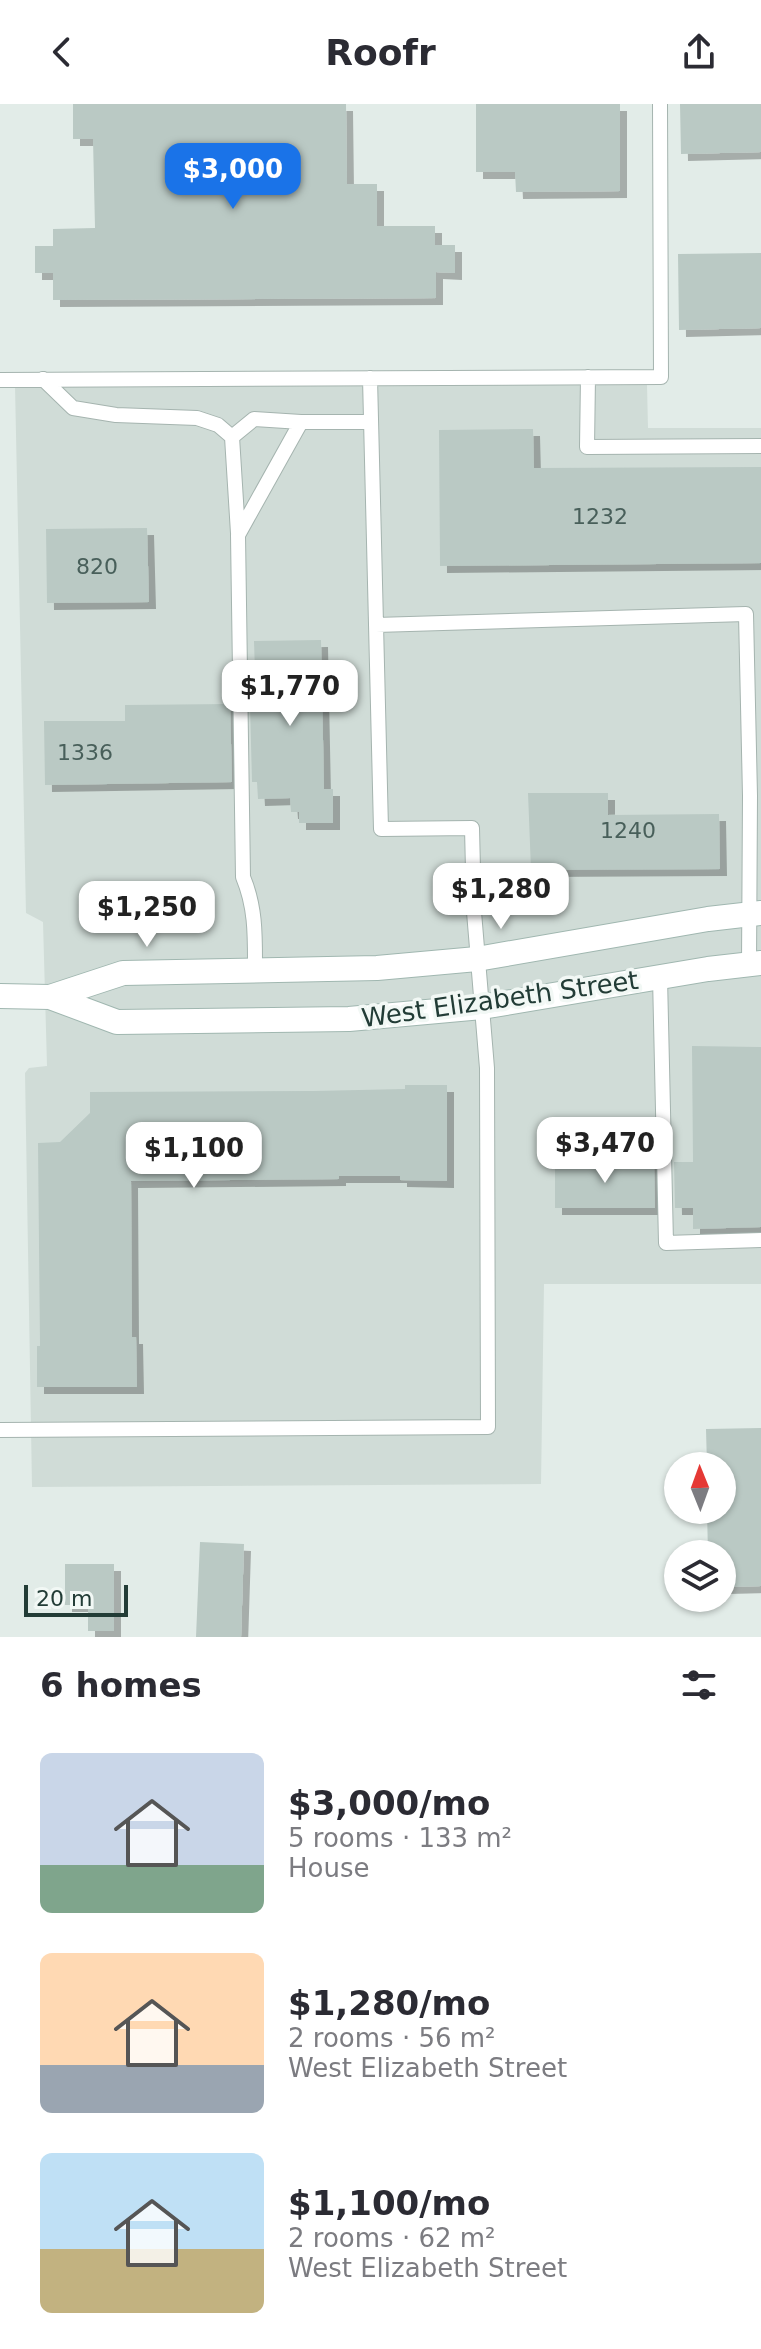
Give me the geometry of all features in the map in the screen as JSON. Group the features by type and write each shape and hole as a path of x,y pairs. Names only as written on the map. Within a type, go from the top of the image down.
{"main road":[{"name":"West Elizabeth Street","path":"50,997 123,973 377,968 477,959 755,913"},
{"name":"West Elizabeth Street","path":"0,996 50,997 117,1022 349,1019 482,1007 755,964"}],"lane":[{"path":"0,380 661,377 660,104"},
{"path":"588,377 587,447 761,446"},
{"path":"0,1430 488,1427 487,1068 477,959 472,828 381,829 370,378"},
{"path":"43,379 73,408 116,415 197,418 218,425 232,437 238,535 243,877 252,900 255,971"},
{"path":"232,437 254,419 371,422"},
{"path":"238,535 301,422"},
{"path":"376,625 746,614 755,964"},
{"path":"660,977 666,1243 761,1240"}],"shaded area":[{"path":"647,385 648,428 761,428 761,1284 544,1284 541,1484 32,1487 25,1073 29,1068 47,1066 43,922 26,913 15,386"}],"building":[{"path":"73,104 346,104 347,184 377,184 377,226 435,226 435,245 455,245 455,273 436,272 436,298 53,300 53,273 35,273 35,246 53,246 53,229 95,228 93,139 73,139"},
{"path":"476,104 620,104 620,191 516,192 515,172 476,172"},
{"path":"680,104 761,104 761,152 681,154"},
{"path":"761,253 761,328 679,330 678,254"},
{"path":"533,429 534,468 761,467 761,563 440,566 439,430"},
{"path":"147,528 149,602 47,603 46,529"},
{"path":"321,640 324,789 333,789 333,823 299,823 299,812 291,812 290,798 258,799 257,782 252,782 250,704 256,704 254,641"},
{"path":"230,704 232,782 45,785 44,721 125,721 125,705"},
{"path":"528,793 608,793 608,815 719,814 720,869 531,870"},
{"path":"692,1046 761,1047 761,1227 693,1229 693,1208 675,1208 674,1162 693,1162"},
{"path":"405,1085 447,1085 447,1181 400,1180 400,1176 339,1176 339,1179 131,1181 132,1337 136,1337 137,1387 37,1387 37,1346 40,1346 38,1143 60,1142 90,1113 90,1092 405,1089"},
{"path":"654,1162 655,1208 555,1208 555,1163"},
{"path":"761,1428 761,1586 736,1587 736,1540 708,1540 707,1524 736,1524 736,1452 707,1452 706,1429"},
{"path":"200,1542 244,1544 241,1637 196,1637"},
{"path":"65,1564 114,1564 114,1631 88,1631 88,1605 65,1605"}]}
